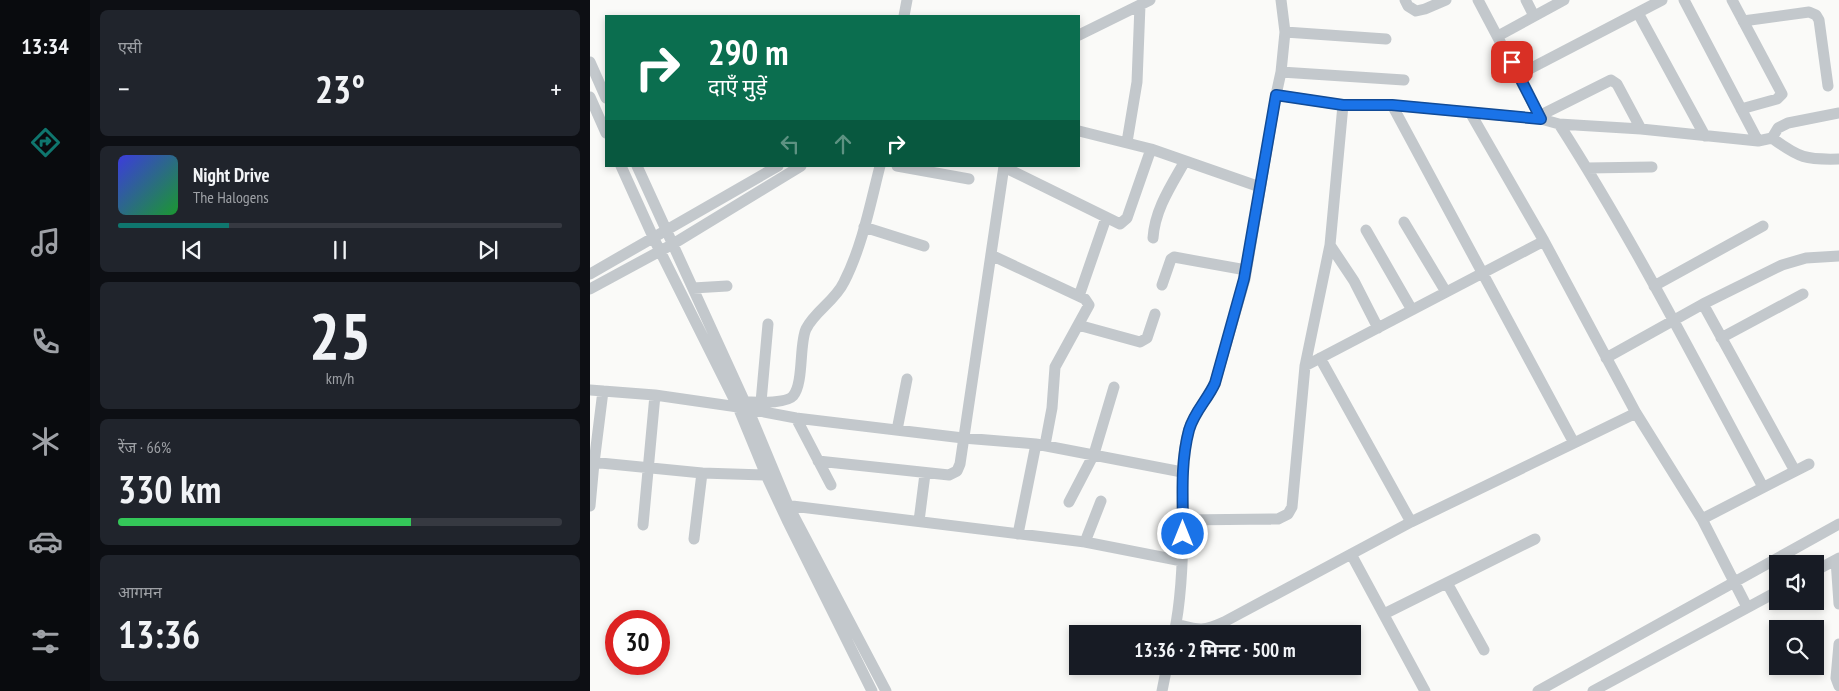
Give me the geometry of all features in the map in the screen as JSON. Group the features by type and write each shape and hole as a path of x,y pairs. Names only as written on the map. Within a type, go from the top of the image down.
{"street":[{"path":"904,15 907,0"},
{"path":"1175,625 1182,561 1182,472 1189,429 1195,416 1210,395 1215,383 1246,270 1281,72 1285,32 1281,0"},
{"path":"1404,0 1412,10 1416,11 1423,4 1446,0"},
{"path":"1478,0 1540,117"},
{"path":"1526,0 1534,16"},
{"path":"1498,36 1564,0"},
{"path":"1518,75 1662,0"},
{"path":"1684,0 1758,141"},
{"path":"1732,0 1782,94 1776,100 1741,109"},
{"path":"1080,34 1145,2"},
{"path":"1127,142 1137,82 1145,2"},
{"path":"1638,12 1705,136"},
{"path":"1744,21 1809,12 1816,15 1819,20 1828,86"},
{"path":"1285,32 1386,38"},
{"path":"590,62 605,96"},
{"path":"1281,72 1404,80"},
{"path":"1540,117 1611,80 1617,84 1641,129"},
{"path":"1276,95 1343,105 1392,105 1471,114 1540,117 1559,124 1641,129 1758,141 1772,138 1778,128 1788,123 1839,114"},
{"path":"590,97 605,131"},
{"path":"1183,520 1278,519 1288,514 1292,507 1306,366 1330,245 1343,105"},
{"path":"1392,105 1574,443"},
{"path":"1471,114 1544,241 1636,413 1702,519 1747,607"},
{"path":"1559,124 1587,168 1654,286 1763,487"},
{"path":"1080,131 1151,149 1260,187"},
{"path":"1772,138 1792,153 1807,158 1839,159"},
{"path":"818,461 925,474 949,475 957,471 960,464 1004,167 1117,223 1124,222 1151,149"},
{"path":"1153,238 1160,206 1185,161"},
{"path":"621,167 660,251 744,406 766,475 784,504 886,691"},
{"path":"637,167 693,288 784,504 872,691"},
{"path":"590,274 654,239 776,167"},
{"path":"590,289 660,251 799,167"},
{"path":"744,406 783,400 793,396 796,391 806,331 813,319 835,298 844,283 864,227 880,167"},
{"path":"902,167 969,180"},
{"path":"1587,168 1652,167"},
{"path":"1079,296 1106,218"},
{"path":"1404,222 1446,292"},
{"path":"1654,286 1763,226"},
{"path":"864,227 924,246"},
{"path":"1366,230 1412,310"},
{"path":"1306,366 1544,241"},
{"path":"1330,245 1354,281 1378,328"},
{"path":"991,255 1079,296 1088,301 1089,305 1055,368 1052,408 1018,534"},
{"path":"1606,358 1702,304 1782,265 1806,258 1839,256"},
{"path":"1162,285 1171,259 1174,257 1246,270"},
{"path":"693,288 727,286"},
{"path":"1721,338 1803,294"},
{"path":"1702,304 1795,471"},
{"path":"1078,325 1140,342 1147,338 1155,314"},
{"path":"761,402 768,324"},
{"path":"1320,358 1411,522"},
{"path":"897,430 907,379"},
{"path":"1069,502 1094,454 1114,387"},
{"path":"590,390 655,395 744,406 796,418 963,438 1041,445 1182,472"},
{"path":"590,506 592,462 604,391"},
{"path":"643,525 655,395"},
{"path":"1215,625 1411,522 1636,413"},
{"path":"796,418 831,485"},
{"path":"592,462 702,473 766,475"},
{"path":"1702,519 1809,464"},
{"path":"694,539 702,473"},
{"path":"919,521 925,474"},
{"path":"1084,542 1100,500"},
{"path":"784,504 1084,542 1182,561"},
{"path":"1538,691 1839,524"},
{"path":"1384,614 1535,539"},
{"path":"1352,554 1425,691"},
{"path":"1824,566 1837,559 1839,604"},
{"path":"1446,583 1484,650"},
{"path":"1593,691 1769,595"},
{"path":"1839,644 1836,678 1839,686"},
{"path":"1162,691 1166,675"}],"route":[{"path":"1183,534 1182,472 1189,429 1195,416 1210,395 1215,383 1244,279 1276,95 1343,105 1392,105 1471,114 1541,119 1512,62"}]}
